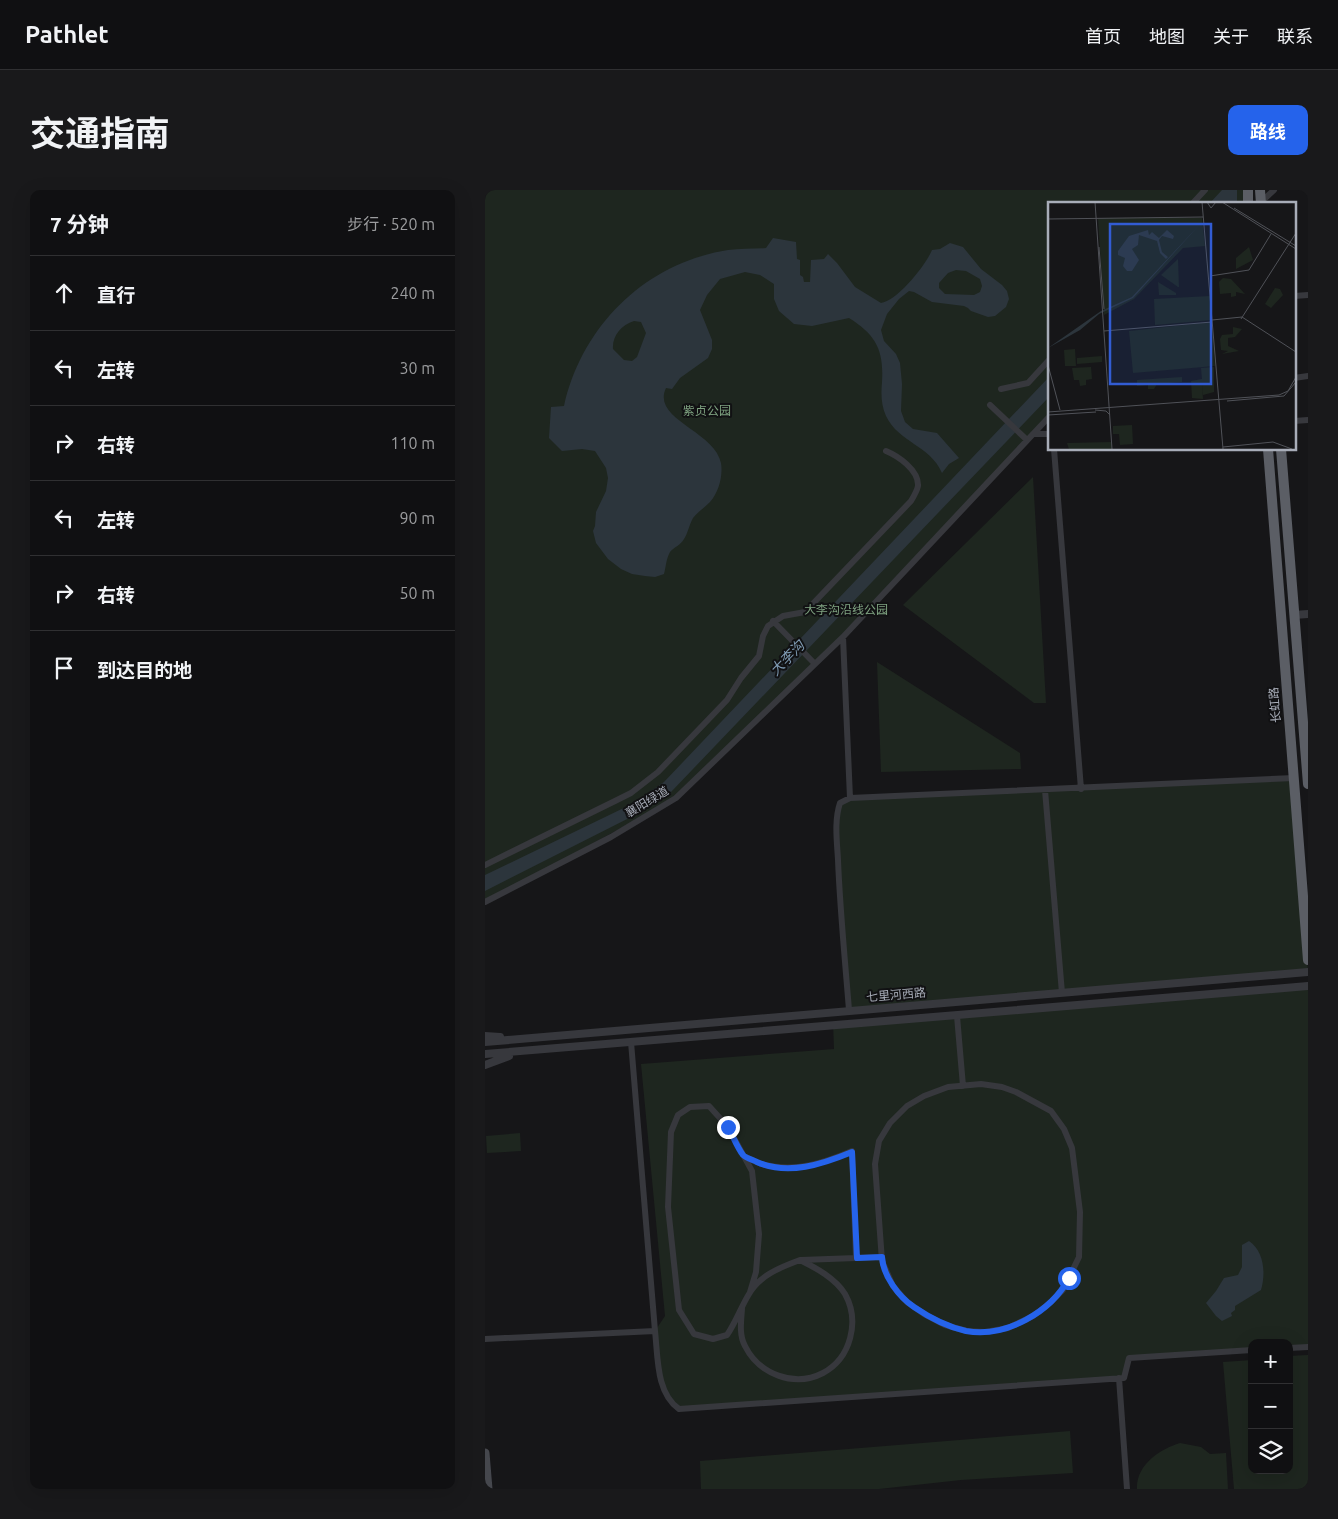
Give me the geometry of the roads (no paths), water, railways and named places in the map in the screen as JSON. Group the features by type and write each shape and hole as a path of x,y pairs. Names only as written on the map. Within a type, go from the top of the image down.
{"highway":[{"name":"长虹路","path":"1268,450 1308,960"},
{"path":"1281,450 1308,784"}],"main road":[{"path":"485,1453 488,1489"}],"street":[{"path":"1194,202 1205,190"},
{"path":"1261,199 1274,190"},
{"path":"1001,389 1028,383 1048,361"},
{"path":"990,405 1027,439"},
{"path":"1033,434 1048,418"},
{"path":"1033,434 1048,434"},
{"name":"襄阳绿道","path":"485,902 611,837 676,798 843,637 1033,434"},
{"path":"1054,450 1081,788"},
{"path":"814,663 773,622 783,616 805,612 911,501 918,487 917,479 904,462 895,454 886,451"},
{"path":"1294,615 1308,614"},
{"name":"襄阳绿道","path":"485,865 615,801 658,772 727,700 741,678 759,656 763,636 768,626 773,622"},
{"path":"843,637 850,798"},
{"path":"849,1010 840,896 837,812 840,802 850,798 1294,778"},
{"path":"1045,790 1062,993"},
{"name":"七里河西路","path":"485,1042 1308,972"},
{"name":"七里河西路","path":"485,1054 1308,986"},
{"path":"957,1016 963,1086"},
{"path":"485,1036 519,1039"},
{"path":"631,1042 660,1374 663,1391 671,1404 679,1410 1124,1378 1129,1358 1248,1350"},
{"path":"485,1065 519,1052"},
{"path":"981,1084 1002,1087 1016,1092 1051,1111 1064,1129 1071,1148 1080,1212 1079,1257 1063,1290 1051,1302 1033,1316 1008,1328 985,1332 967,1331 945,1324 924,1314 907,1302 893,1286 882,1257 875,1164 879,1141 890,1123 907,1106 925,1096 948,1087 981,1084"},
{"path":"709,1106 728,1127 752,1171 759,1234 757,1272 750,1292 727,1335 713,1339 694,1334 679,1310 668,1207 671,1132 677,1116 690,1107 709,1106"},
{"path":"744,1156 764,1165 789,1168 811,1166 831,1161 852,1152 857,1258"},
{"path":"750,1292 762,1279 779,1267 800,1260 882,1257"},
{"path":"742,1309 740,1327 745,1345 755,1361 769,1372 787,1379 805,1379 823,1373 837,1362 848,1347 853,1329 851,1310 844,1293 832,1279 820,1270 800,1260"},
{"path":"485,1339 655,1331"},
{"path":"1293,1348 1308,1347"},
{"path":"1119,1378 1127,1489"}],"water":[{"path":"1222,190 1237,190 1236,202 1211,202"},
{"path":"773,238 796,242 797,259 800,260 800,275 803,277 804,282 810,282 811,260 824,259 828,254 855,287 881,303 888,301 903,289 924,264 932,250 940,249 950,243 963,247 981,269 1002,285 1007,291 1009,299 1006,307 995,316 988,317 971,311 964,306 932,302 909,291 899,299 887,314 881,330 884,341 896,354 900,363 902,384 901,411 905,422 913,429 937,433 959,458 949,464 942,473 930,456 906,439 892,425 884,412 882,404 880,352 872,337 858,324 849,318 812,326 794,324 779,311 774,299 774,284 760,275 745,272 720,279 707,295 700,310 712,340 712,349 708,358 680,378 672,389 666,388 664,399 667,408 675,417 708,442 716,452 721,463 720,484 710,502 693,518 683,541 670,552 664,574 655,577 632,574 621,569 608,559 596,543 593,531 596,512 606,491 608,478 606,468 595,451 582,449 562,451 549,438 551,407 564,406 573,377 586,350 602,325 622,303 644,284 670,269 698,257 733,249 766,248","holes":["956,270 966,271 980,279 982,286 980,292 974,295 945,294 939,288 939,283 948,273","634,321 641,322 646,333 637,357 632,361 624,360 613,349 614,340 621,328"]},
{"name":"大李沟","path":"1048,378 1048,398 671,792 637,814 485,891 485,875 632,804 664,782"},
{"path":"1249,1241 1258,1250 1263,1263 1261,1290 1235,1306 1235,1310 1231,1313 1232,1316 1222,1321 1206,1303 1224,1278 1238,1275 1242,1267 1242,1245"}],"park label":[{"name":"紫贞公园","path":"707,411"},
{"name":"大李沟沿线公园","path":"846,610"}]}
